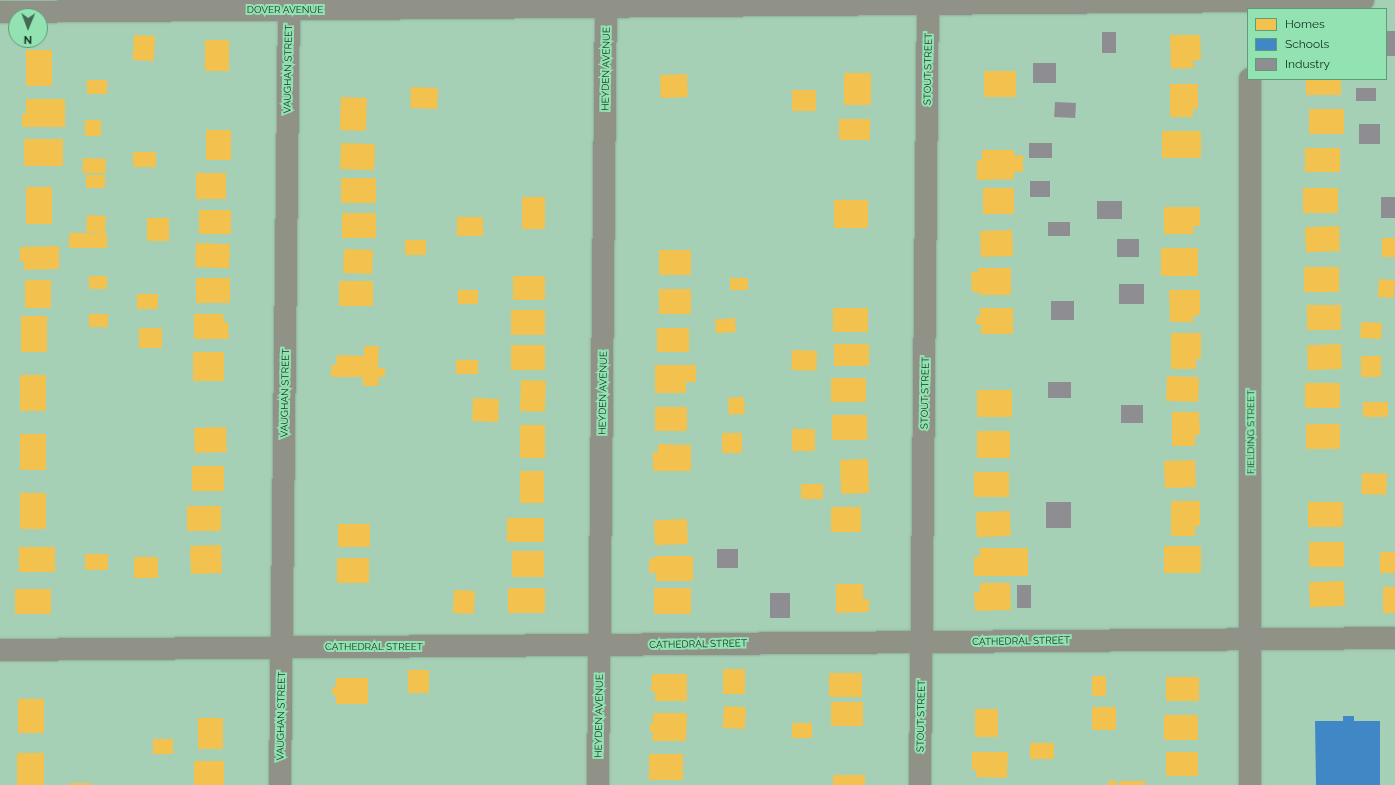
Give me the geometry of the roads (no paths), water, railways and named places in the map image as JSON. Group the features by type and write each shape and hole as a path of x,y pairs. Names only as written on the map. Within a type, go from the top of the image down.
{"street":[{"name":"DOVER AVENUE","path":"0,12 288,5 928,2 1251,3 1363,0"},
{"name":"STOUT STREET","path":"920,785 928,2"},
{"name":"HEYDEN AVENUE","path":"598,785 601,645 606,4"},
{"name":"VAUGHAN STREET","path":"280,785 288,5"},
{"name":"FIELDING STREET","path":"1250,80 1250,785"},
{"name":"CATHEDRAL STREET","path":"0,650 1395,638"}]}
